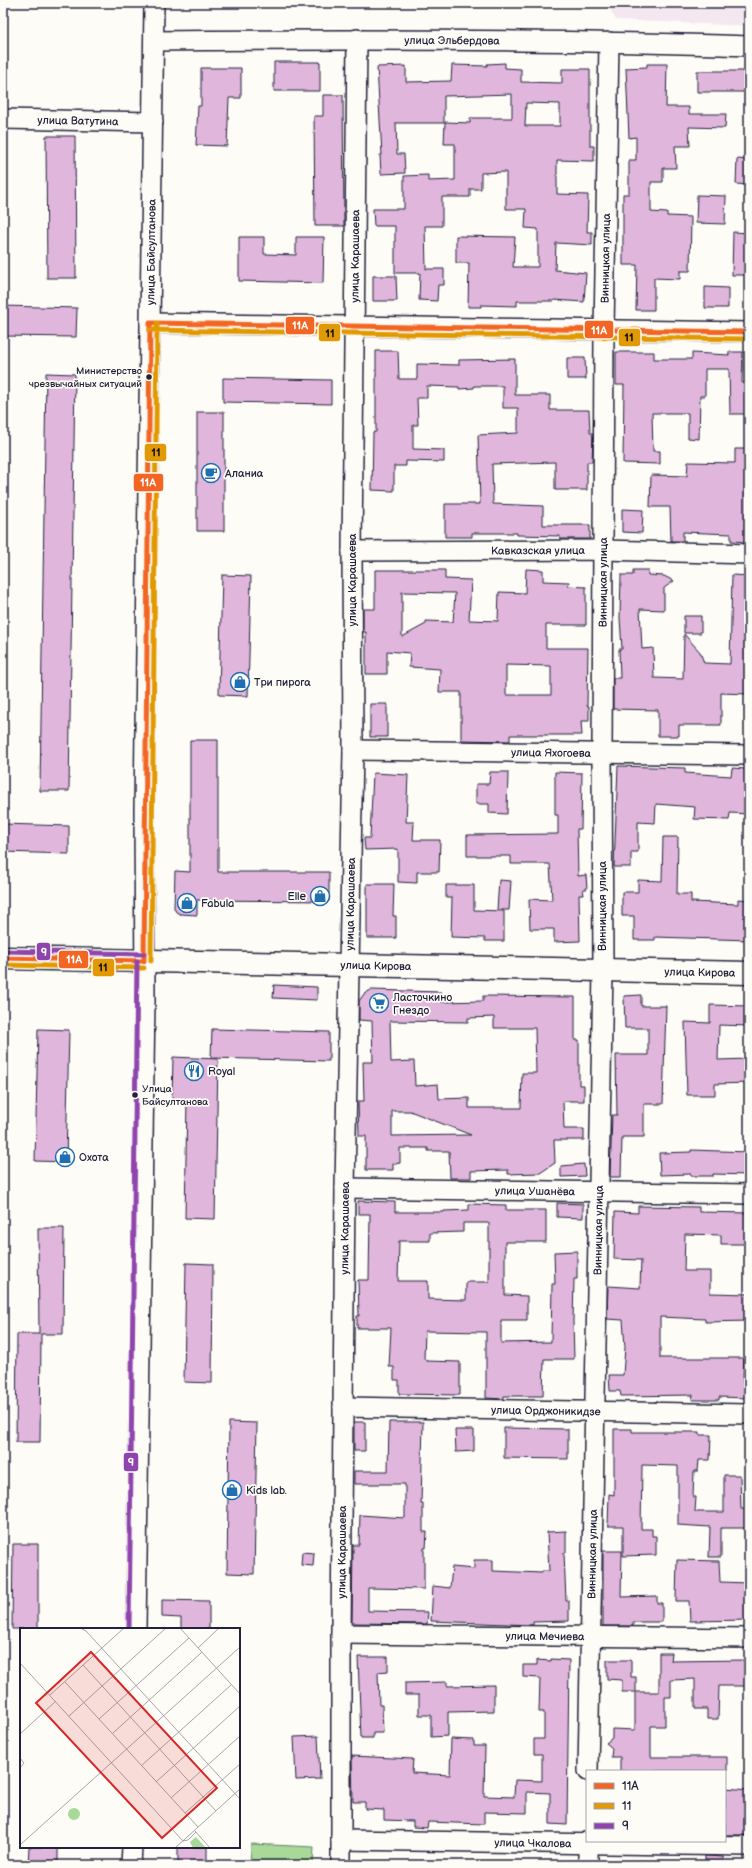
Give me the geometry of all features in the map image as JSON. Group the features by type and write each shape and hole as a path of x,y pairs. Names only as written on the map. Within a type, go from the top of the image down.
{"main road":[{"name":"улица Кирова","path":"3,958 749,973"}],"street":[{"name":"улица Байсултанова","path":"136,1628 145,1000 144,961 154,3"},
{"name":"улица Эльбердова","path":"154,40 357,39 609,42 749,46"},
{"name":"улица Карашаева","path":"341,1865 341,1634 345,1188 353,750 352,550 357,39"},
{"name":"Винницкая улица","path":"588,1770 603,971 602,753 604,330 609,42"},
{"name":"улица Ватутина","path":"3,119 153,122"},
{"path":"150,323 749,332"},
{"name":"Кавказская улица","path":"352,550 604,550 749,554"},
{"name":"улица Яхогоева","path":"353,750 749,756"},
{"name":"улица Ушанёва","path":"345,1188 749,1194"},
{"name":"улица Орджоникидзе","path":"343,1407 749,1414"},
{"name":"улица Мечиева","path":"341,1634 749,1638"},
{"name":"улица Чкалова","path":"341,1840 586,1842"},
{"path":"588,1842 588,1865"},
{"name":"улица Чкалова","path":"588,1842 749,1846"},
{"path":"131,1865 132,1848"}],"shaded area":[{"path":"607,3 749,3 749,26 616,20"}],"green space":[{"path":"251,1844 314,1847 313,1865 250,1865"}],"building":[{"path":"274,62 320,62 320,91 274,91"},
{"path":"505,63 505,68 521,69 521,82 562,83 562,69 590,69 590,146 594,146 594,161 557,160 557,194 588,195 587,232 592,232 592,245 556,243 555,270 586,273 584,302 554,300 517,301 517,306 481,305 481,307 468,307 469,263 456,263 456,236 515,237 513,267 538,267 538,229 525,228 526,209 506,209 506,172 481,173 481,189 470,189 470,197 442,197 442,226 425,226 426,269 444,269 444,285 438,285 437,301 419,300 420,273 395,273 395,226 374,226 373,209 404,209 404,176 428,175 428,181 455,180 455,144 444,144 445,122 470,123 470,118 512,118 512,94 444,96 444,123 396,123 397,154 404,154 405,173 381,174 380,155 382,155 377,67 406,66 406,82 451,81 452,65 487,66 487,64","holes":["526,103 560,104 560,126 525,126"]},
{"path":"647,64 667,64 666,107 689,107 689,114 726,114 725,128 689,127 690,146 675,146 676,168 663,168 663,182 651,182 651,212 667,213 667,216 691,217 690,271 680,271 680,279 654,278 654,310 636,310 637,265 623,265 623,194 629,194 629,160 636,160 636,137 629,138 626,68 647,67"},
{"path":"201,68 241,68 241,98 229,98 227,146 196,145 198,106 201,106"},
{"path":"697,71 749,71 749,92 697,92"},
{"path":"323,95 343,95 344,226 315,226 314,116 323,116"},
{"path":"46,136 75,136 76,278 47,278"},
{"path":"737,159 749,160 749,185 736,184"},
{"path":"697,195 726,196 725,224 696,223"},
{"path":"733,232 749,233 749,275 732,275"},
{"path":"239,237 264,237 264,254 296,255 296,237 324,237 323,283 239,281"},
{"path":"373,276 396,276 397,301 373,301"},
{"path":"705,287 728,288 728,308 705,308"},
{"path":"3,306 77,308 76,337 3,336"},
{"path":"376,351 398,351 399,379 417,379 417,364 459,365 459,360 515,359 515,395 550,395 550,410 589,410 590,433 593,433 592,462 587,462 587,490 555,490 555,462 492,464 493,504 543,506 543,525 590,525 590,539 560,539 560,536 517,535 517,533 472,533 472,537 445,537 445,504 480,504 478,435 518,433 518,408 503,408 503,386 474,386 474,388 459,389 459,387 427,386 427,398 417,398 418,425 413,425 413,449 444,450 444,462 406,461 406,466 394,466 394,491 372,490 373,432 376,432"},
{"path":"616,352 654,352 654,359 692,359 692,353 729,355 729,352 743,352 742,383 749,383 749,414 730,414 729,369 705,369 705,396 700,396 699,439 688,438 688,413 652,413 653,451 660,451 660,464 623,463 624,385 616,385"},
{"path":"567,358 585,358 586,379 567,379"},
{"path":"46,373 75,374 69,791 40,791"},
{"path":"223,378 331,380 331,404 223,402"},
{"path":"197,412 224,412 224,531 197,531"},
{"path":"735,449 749,449 748,542 731,541 731,534 683,532 683,541 671,541 670,507 650,507 651,475 687,476 688,462 735,463"},
{"path":"622,509 643,510 642,533 622,532"},
{"path":"526,569 543,570 543,581 569,582 568,586 586,587 586,625 546,625 546,648 588,648 587,706 589,706 589,721 581,721 582,735 510,735 510,741 461,740 461,692 439,692 440,669 409,667 410,653 387,651 387,674 366,674 366,632 363,632 363,609 375,609 375,570 445,570 445,579 471,580 469,620 498,621 499,592 525,593","holes":["402,592 455,593 453,622 426,621 426,624 402,637","506,665 551,666 551,695 506,695"]},
{"path":"633,570 648,570 648,575 664,576 674,581 664,588 664,610 640,609 642,649 653,648 654,678 683,679 684,634 700,652 704,663 730,664 732,575 749,576 749,694 721,693 721,725 679,725 679,736 658,736 658,710 613,709 613,678 620,678 619,649 622,649 620,618 621,575 633,575"},
{"path":"222,575 251,576 248,696 219,695"},
{"path":"684,616 701,616 701,633 684,633"},
{"path":"370,704 387,704 387,737 370,737"},
{"path":"190,740 218,740 218,872 329,872 329,901 197,900 197,915 180,914 176,912 174,908 175,871 190,872"},
{"path":"618,766 685,768 685,773 731,776 732,768 745,769 745,776 749,776 749,814 730,813 729,820 694,819 695,807 656,804 655,823 638,822 638,852 631,852 631,867 614,867"},
{"path":"490,772 508,772 507,814 489,813 489,804 476,804 476,784 489,784"},
{"path":"555,772 582,773 581,829 577,829 578,876 586,875 587,889 583,889 584,895 579,895 580,941 554,942 554,929 530,929 529,899 552,900 550,864 511,864 511,856 467,856 467,835 558,834 558,815 555,815"},
{"path":"373,773 408,775 406,822 414,822 413,840 440,840 439,872 417,872 417,883 398,882 398,849 365,850 364,838 370,838"},
{"path":"3,824 69,826 69,854 3,852"},
{"path":"663,837 678,837 677,894 691,894 691,902 738,904 738,899 749,900 749,940 655,937 655,940 634,940 634,916 622,916 622,892 638,892 638,880 662,881"},
{"path":"499,880 511,881 509,910 497,910"},
{"path":"367,884 394,884 393,916 396,916 396,938 367,938"},
{"path":"446,885 474,885 474,910 504,911 504,941 485,941 485,938 451,937 452,898 446,898"},
{"path":"274,985 317,987 317,1000 273,998"},
{"path":"371,990 441,992 441,1002 483,1001 483,996 575,997 575,1040 579,1040 579,1085 584,1085 584,1101 563,1101 564,1129 584,1129 584,1140 554,1140 555,1163 540,1173 508,1174 508,1170 471,1171 471,1178 450,1178 449,1151 428,1151 428,1148 400,1148 400,1163 393,1164 393,1170 366,1170 366,1136 359,1136 358,1101 364,1101 363,1062 373,1062 372,1021 359,1020 359,1001 364,994","holes":["494,1017 494,1028 535,1028 536,1073 522,1073 521,1108 469,1108 469,1098 439,1099 438,1084 415,1086 414,1061 391,1062 390,1021 468,1022 468,1018","392,1111 410,1111 471,1135 392,1136"]},
{"path":"641,995 641,1006 666,1006 663,1104 644,1104 644,1137 622,1137 621,1177 610,1177 612,1115 617,1115 616,1055 648,1055 648,1028 625,1028 624,996"},
{"path":"710,1005 749,1006 749,1026 719,1025 718,1060 749,1059 749,1083 715,1084 715,1095 687,1095 685,1022 710,1023"},
{"path":"38,1029 69,1030 66,1162 35,1161"},
{"path":"212,1029 329,1032 329,1061 211,1058"},
{"path":"173,1057 218,1059 215,1219 185,1218 187,1099 172,1100"},
{"path":"691,1150 749,1152 749,1175 660,1175 659,1153 691,1152"},
{"path":"584,1164 585,1176 561,1177 561,1166"},
{"path":"358,1201 395,1202 395,1212 444,1212 469,1210 469,1204 506,1205 506,1210 546,1210 546,1242 505,1242 505,1295 527,1296 527,1320 501,1320 501,1343 551,1342 552,1284 555,1284 554,1252 577,1251 577,1279 574,1279 574,1359 544,1359 543,1396 504,1396 504,1399 486,1398 486,1332 425,1331 424,1359 427,1361 460,1362 460,1395 399,1394 399,1380 394,1380 394,1367 389,1367 391,1328 357,1328 357,1316 359,1316 358,1280 369,1280 370,1214 358,1214","holes":["463,1223 489,1223 489,1282 466,1282 466,1300 428,1299 428,1281 398,1281 399,1241 430,1241 430,1233 463,1232"]},
{"path":"557,1203 583,1204 583,1218 557,1217"},
{"path":"638,1206 699,1207 699,1212 749,1213 749,1244 721,1244 721,1235 685,1234 684,1271 710,1271 710,1293 749,1294 749,1321 705,1322 705,1319 660,1317 660,1358 744,1358 743,1383 747,1383 747,1398 719,1397 719,1400 692,1400 693,1395 621,1396 620,1391 610,1391 609,1375 623,1375 625,1347 623,1320 607,1319 608,1286 640,1288 641,1260 614,1259 615,1212 638,1213"},
{"path":"38,1228 64,1228 63,1334 41,1334 40,1442 16,1442 17,1334 39,1334"},
{"path":"186,1263 213,1264 212,1383 184,1382"},
{"path":"229,1422 257,1423 254,1574 227,1573"},
{"path":"354,1422 365,1422 365,1451 354,1451"},
{"path":"389,1422 423,1422 421,1504 423,1504 423,1532 427,1532 426,1548 424,1548 424,1589 368,1588 368,1611 428,1612 427,1624 352,1623 353,1545 359,1545 360,1515 405,1518 405,1484 354,1484 354,1471 388,1471"},
{"path":"504,1428 568,1429 568,1459 504,1458"},
{"path":"614,1429 632,1429 632,1432 699,1432 699,1435 711,1435 710,1460 699,1460 698,1471 694,1471 693,1497 696,1497 695,1512 724,1512 724,1475 740,1475 741,1509 749,1509 749,1528 721,1528 721,1557 709,1557 710,1527 678,1525 678,1466 642,1465 641,1529 652,1529 652,1536 656,1536 656,1555 623,1556 623,1526 608,1526 609,1494 614,1495"},
{"path":"455,1430 474,1430 474,1451 456,1452"},
{"path":"566,1531 566,1553 564,1553 566,1601 569,1601 569,1621 533,1622 533,1625 431,1621 433,1586 450,1588 452,1567 474,1569 474,1560 493,1560 493,1571 542,1573 542,1571 549,1571 547,1532"},
{"path":"13,1544 38,1544 38,1628 12,1629"},
{"path":"603,1551 622,1551 621,1597 657,1596 657,1603 662,1603 662,1622 633,1622 633,1626 603,1626"},
{"path":"302,1552 314,1553 313,1566 301,1565"},
{"path":"677,1560 719,1561 720,1582 749,1583 749,1620 690,1621 689,1601 676,1601"},
{"path":"162,1600 209,1601 209,1628 181,1628 181,1618 162,1617"},
{"path":"659,1653 672,1653 671,1661 747,1660 747,1665 749,1665 749,1686 719,1686 718,1719 707,1719 707,1709 695,1709 695,1679 671,1680 671,1697 665,1697 665,1726 651,1726 651,1757 727,1757 727,1771 620,1770 620,1757 611,1757 612,1748 606,1743 612,1738 612,1729 635,1730 635,1692 622,1692 622,1680 607,1679 607,1660 631,1660 631,1677 636,1677 636,1692 659,1692"},
{"path":"358,1657 388,1657 388,1671 378,1672 379,1705 382,1705 383,1733 373,1733 373,1738 361,1738"},
{"path":"551,1659 569,1660 567,1825 550,1824 550,1793 527,1792 527,1813 484,1812 484,1824 428,1822 427,1828 413,1827 413,1821 384,1820 384,1810 365,1809 365,1802 353,1802 352,1756 413,1759 412,1773 450,1775 451,1739 474,1740 474,1746 485,1746 484,1796 514,1797 515,1780 542,1781 542,1754 534,1754 534,1739 544,1739 544,1712 539,1712 540,1678 523,1677 523,1665 537,1665 537,1660 551,1661"},
{"path":"447,1682 447,1686 494,1685 494,1711 448,1712 448,1736 431,1737 431,1715 419,1715 419,1695 405,1695 405,1683"},
{"path":"318,1736 320,1779 296,1780 294,1737"},
{"path":"726,1788 749,1790 749,1835 726,1835"},
{"path":"29,1848 58,1848 58,1865 28,1865"},
{"path":"178,1848 207,1848 207,1865 178,1865"},
{"path":"705,1856 723,1857 724,1865 705,1865"}],"transit line":[{"name":"11А","path":"150,323 749,332"},
{"name":"11А","path":"144,961 150,323"},
{"name":"11","path":"151,961 157,323"},
{"name":"11","path":"150,330 749,339"},
{"name":"9","path":"3,951 144,954"},
{"name":"11А","path":"3,958 144,961"},
{"name":"9","path":"129,1628 137,961"},
{"name":"11","path":"3,965 144,968"}],"place":[{"name":"Министерство чрезвычайных ситуаций","path":"149,377"},
{"name":"Аланиа","path":"211,473"},
{"name":"Три пирога","path":"240,682"},
{"name":"Elle","path":"320,896"},
{"name":"Fabula","path":"187,903"},
{"name":"Ласточкино Гнездо","path":"379,1003"},
{"name":"Royal","path":"194,1071"},
{"name":"Улица Байсултанова","path":"135,1095"},
{"name":"Охота","path":"65,1157"},
{"name":"Kids lab.","path":"232,1490"}]}
